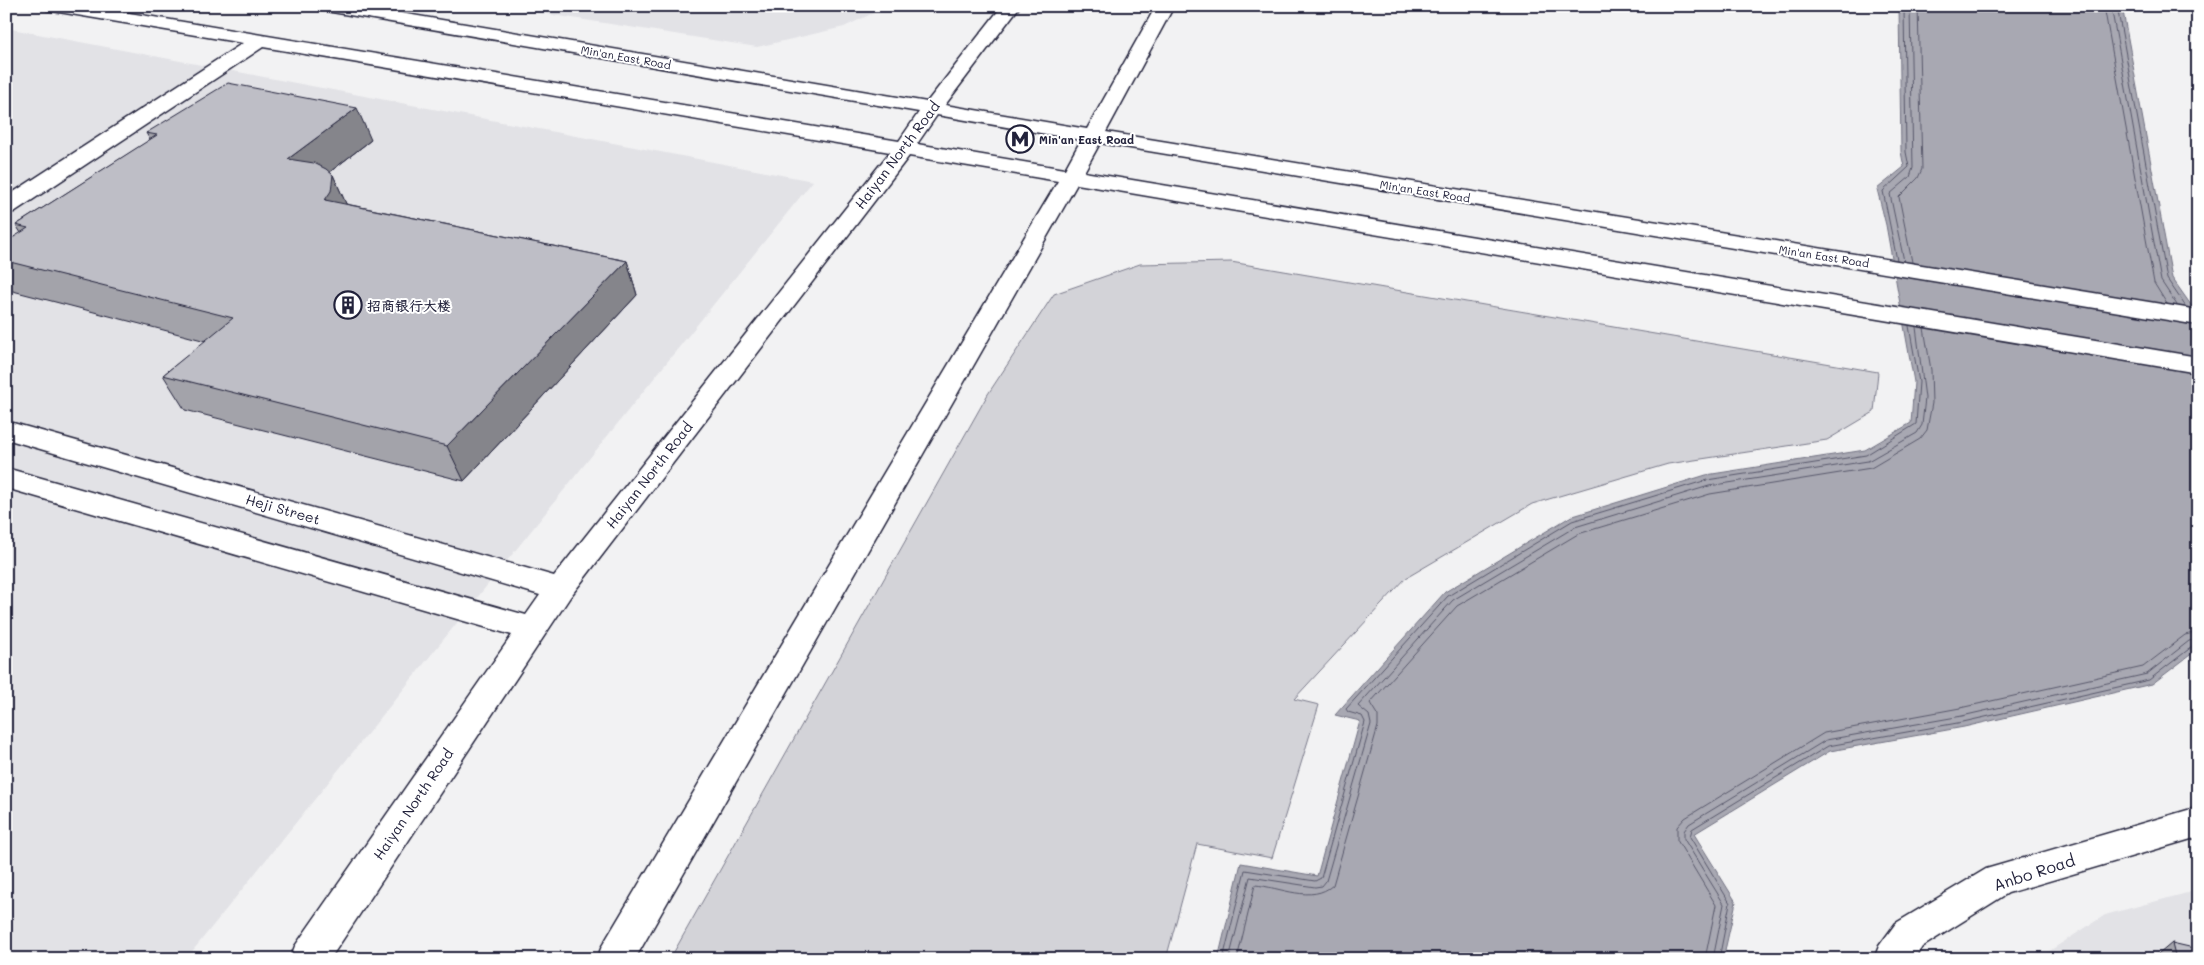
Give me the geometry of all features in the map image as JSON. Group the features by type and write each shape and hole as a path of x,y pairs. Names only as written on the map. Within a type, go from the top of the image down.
{"main road":[{"path":"54,6 258,42 904,147 2198,365"},
{"name":"Min'an East Road","path":"326,6 932,109 2198,318"},
{"name":"Haiyan North Road","path":"308,959 560,589 904,147 1011,6"},
{"path":"615,959 1072,175 1165,6"},
{"path":"6,207 258,42"},
{"name":"Heji Street","path":"6,430 560,589"},
{"path":"6,478 533,628"},
{"name":"Anbo Road","path":"1892,959 1909,935 1999,880 2198,822"}],"shaded area":[{"path":"495,6 888,6 844,27 757,47"},
{"path":"6,28 813,181 186,959 6,959"},
{"path":"1231,262 1878,372 1874,412 1827,440 1668,464 1532,504 1406,578 1294,699 1319,705 1272,858 1197,844 1166,959 670,959 988,394 1054,294 1140,264"},
{"path":"2198,890 2198,959 2037,959 2105,915"}],"water":[{"path":"1899,6 2122,6 2172,278 2198,315 2198,649 2152,684 1964,727 1830,751 1694,834 1736,902 1723,959 1218,959 1241,863 1317,876 1360,721 1335,715 1445,592 1570,517 1706,475 1865,450 1911,423 1914,382 1886,225 1877,189 1904,167 1901,152"}],"building":[{"name":"招商银行大楼","path":"228,83 357,108 288,159 314,163 333,175 331,191 325,200 627,261 447,446 163,375 233,318 6,261 6,242 28,228 16,225 157,135 146,133"},
{"path":"2172,943 2198,949 2198,959 2176,959"}],"place":[{"name":"Min'an East Road","path":"1020,139"},
{"name":"招商银行大楼","path":"348,305"}]}
